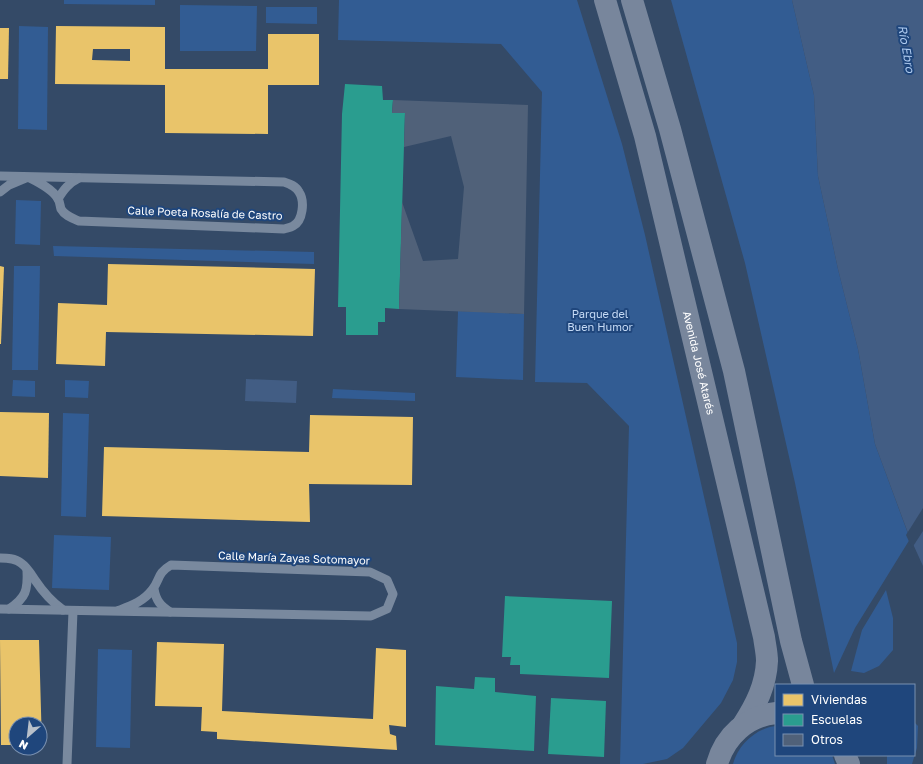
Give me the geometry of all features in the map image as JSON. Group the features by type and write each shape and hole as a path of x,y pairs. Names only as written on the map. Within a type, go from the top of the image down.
{"main road":[{"name":"Avenida José Atarés","path":"605,0 645,136 764,637 767,661 764,683 752,711 743,725"},
{"path":"632,0 670,129 734,371 789,633 803,684"},
{"path":"717,764 722,749 731,736 743,725 755,718 775,713"}],"lane":[{"name":"Calle Poeta Rosalía de Castro","path":"0,176 284,182 293,186 300,193 303,205 300,219 294,226 284,229 79,221 66,216 58,199 39,182 28,177 9,185 0,192"},
{"path":"58,199 64,189 71,182 79,178"},
{"path":"0,558 10,558 21,562 27,568 43,592 54,604 63,610"},
{"name":"Calle María Zayas Sotomayor","path":"5,609 371,616 387,609 393,594 387,580 370,572 171,566 164,570 159,576 154,589 144,599 136,605 117,611"},
{"name":"Calle María Zayas Sotomayor","path":"5,609 19,602 25,593 28,584 27,568"},
{"path":"154,589 160,606 170,612"},
{"path":"67,764 73,611"}],"green space":[{"path":"64,0 155,0 155,5 64,4"},
{"name":"Parque del Buen Humor","path":"339,0 577,0 622,144 645,235 737,643 737,662 733,680 721,703 683,748 667,759 643,764 620,764 629,426 587,383 535,382 542,92 501,44 338,40"},
{"path":"671,0 792,0 814,95 818,176 838,269 858,349 875,444 910,539 855,628 834,673 795,483 745,263"},
{"path":"180,5 257,6 256,51 180,51"},
{"path":"266,7 317,7 317,24 266,23"},
{"path":"19,26 48,27 47,130 18,129"},
{"path":"16,200 41,201 40,245 15,244"},
{"path":"53,246 314,252 314,264 54,256"},
{"path":"14,266 40,266 38,370 12,370"},
{"path":"458,311 524,314 523,380 456,377"},
{"path":"13,380 35,381 35,397 12,396"},
{"path":"65,380 89,381 88,398 65,397"},
{"path":"333,389 415,393 415,401 332,398"},
{"path":"63,413 89,414 86,517 61,516"},
{"path":"54,535 111,537 109,590 52,588"},
{"path":"886,590 893,618 893,650 879,666 864,673 851,671 862,630"},
{"path":"98,649 132,650 130,748 96,747"},
{"path":"915,723 918,726 917,748 915,754"},
{"path":"775,726 775,756 832,756 835,764 733,764 735,757 744,744 755,734 769,727"},
{"path":"887,756 914,756 912,764 887,764"}],"water":[{"name":"Río Ebro","path":"792,0 923,0 923,566 908,533 875,444 858,349 838,269 818,176 814,95"},
{"path":"246,379 297,381 296,403 245,401"}],"pier":[{"path":"923,508 923,531 912,548 906,535"}],"building: Viviendas":[{"path":"56,26 165,27 165,69 268,69 268,34 319,34 319,85 268,85 268,134 165,133 165,85 55,84","holes":["93,49 130,49 130,61 92,60"]},
{"path":"0,28 9,28 8,79 0,79"},
{"path":"108,264 315,269 313,336 106,332 105,366 56,364 58,303 107,305"},
{"path":"0,266 4,267 1,344 0,344"},
{"path":"0,412 49,413 48,478 0,476"},
{"path":"310,415 413,417 412,485 309,484 310,522 102,516 104,447 309,452"},
{"path":"0,640 39,640 41,716 8,716 8,745 1,745"},
{"path":"157,642 224,644 222,711 373,719 376,648 406,650 406,727 389,725 390,734 396,736 397,750 217,739 217,732 201,731 202,707 155,706"}],"building: Escuelas":[{"path":"345,84 382,86 383,100 393,100 392,113 405,113 399,309 385,308 385,322 378,322 378,335 346,335 346,307 338,307 342,114"},
{"path":"505,596 612,601 609,678 520,674 520,665 510,665 511,657 502,657"},
{"path":"475,677 495,678 495,692 536,696 534,751 435,745 436,686 474,689"},
{"path":"551,698 606,701 604,757 548,754"}],"building: Otros":[{"path":"393,100 528,105 524,314 399,309 402,202 423,261 458,259 464,187 451,136 404,147 405,113 392,113"}]}
